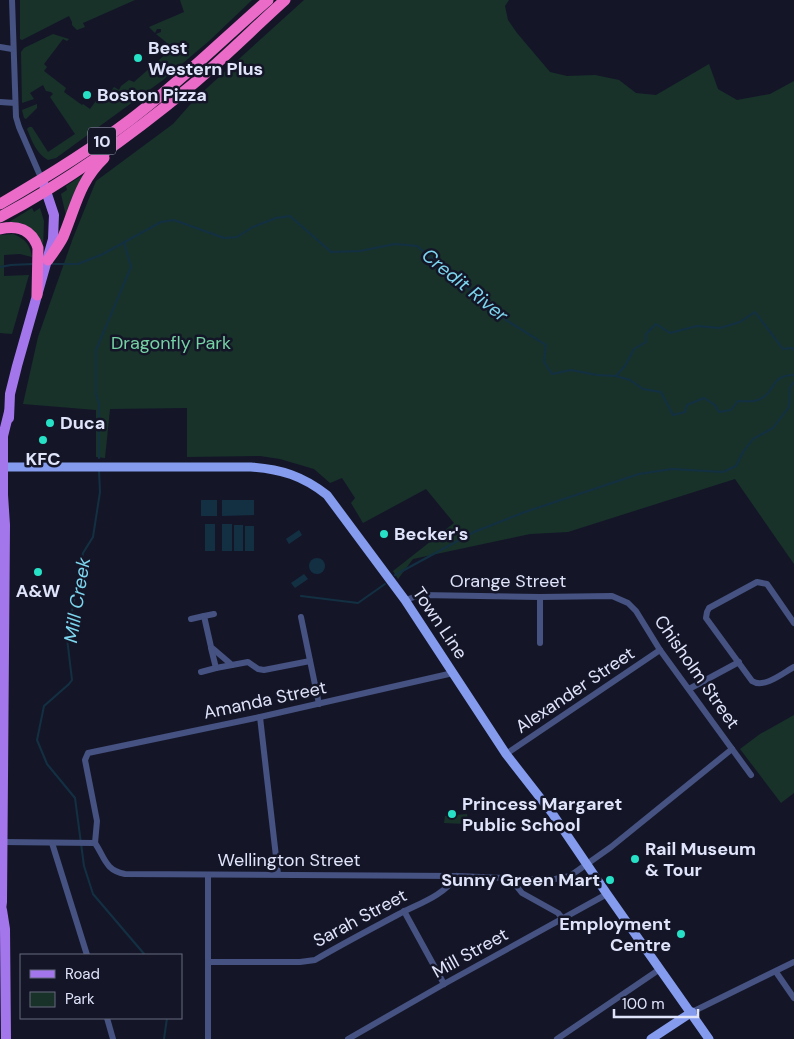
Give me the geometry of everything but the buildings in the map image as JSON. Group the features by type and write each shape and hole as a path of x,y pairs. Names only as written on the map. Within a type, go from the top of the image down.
{"highway":[{"name":"10","path":"0,217 131,120 190,71 268,0"},
{"name":"10","path":"0,204 86,164 194,84 285,0"},
{"path":"41,264 62,239 88,175 122,138"},
{"path":"0,229 11,226 25,230 34,237 41,264 37,295"}],"main road":[{"path":"41,264 53,239 54,226 54,215 44,185"},
{"path":"0,918 2,906 2,649 5,514 8,494 4,466 10,394 37,295"},
{"name":"Town Line","path":"4,466 251,466 283,471 312,484 332,500 405,600 506,754 552,813 709,1039"},
{"path":"2,906 6,930 3,975 6,1039"},
{"path":"651,1039 692,1012"}],"street":[{"path":"12,0 12,49 15,103 19,128 44,185"},
{"path":"0,48 12,49"},
{"path":"0,102 15,103"},
{"path":"794,623 767,584 762,582 757,582 709,608 706,612 706,618 756,683 762,684 794,666"},
{"name":"Orange Street","path":"405,600 421,595 612,596"},
{"name":"Chisholm Street","path":"612,596 632,606 660,650 751,775"},
{"path":"540,597 540,643"},
{"path":"191,619 214,614"},
{"path":"204,616 216,668"},
{"path":"301,617 319,704"},
{"path":"211,646 232,665"},
{"name":"Alexander Street","path":"506,754 660,650"},
{"path":"201,672 248,662 258,669 264,670 310,661"},
{"path":"689,689 739,662"},
{"name":"Amanda Street","path":"95,843 97,822 85,757 90,752 260,717 453,673"},
{"path":"260,717 278,874"},
{"name":"Wellington Street","path":"95,843 104,862 121,873 208,876 278,874 557,878 570,876 612,847 732,748"},
{"path":"2,842 95,843"},
{"path":"52,843 87,954"},
{"path":"208,876 208,1039"},
{"name":"Sarah Street","path":"208,962 311,961 435,896 452,883 457,876"},
{"path":"510,878 522,893 558,913 563,919"},
{"name":"Mill Street","path":"348,1039 607,894"},
{"path":"404,911 444,984"},
{"path":"692,1012 794,962"},
{"path":"557,1039 660,969"},
{"path":"776,972 794,998"},
{"path":"107,1019 114,1039"}],"green space":[{"path":"20,0 135,0 83,23 85,27 77,30 72,25 69,16 22,40 20,39"},
{"path":"180,0 252,0 209,41 163,80 56,158 48,160 44,157 37,150 33,142 27,129 29,127 32,127 48,152 75,134 50,97 53,94 46,91 43,85 30,93 34,99 22,103 21,52 24,48 53,34 69,39 67,41 63,39 44,64 47,67 44,71 66,88 64,92 90,109 98,98 103,101 114,87 119,90 129,80 134,82 167,53 166,42 156,34 161,32 161,29 157,29 155,33 149,27 184,12"},
{"name":"Dragonfly Park","path":"304,0 509,0 505,6 508,20 550,72 567,76 595,75 619,80 636,93 656,95 709,64 718,89 737,100 770,94 794,81 794,564 735,479 568,532 530,534 413,559 398,579 393,571 454,523 426,489 363,523 351,503 355,498 342,478 330,483 314,469 280,459 260,456 187,457 187,408 110,409 105,458 96,457 96,410 23,404 38,337 73,238 96,181 173,124 196,98"},
{"path":"37,104 37,108 26,119 24,118 22,110"},
{"path":"86,173 66,216 61,194 67,190 66,186"},
{"path":"32,208 34,212 40,208 44,221 43,249 21,224 9,222"},
{"path":"13,234 26,242 32,257 20,254 4,255 4,276 29,275 12,334 0,333 0,235"},
{"path":"794,715 794,793 781,803 740,749 760,734"},
{"path":"467,814 468,822 465,824 444,823 445,816"}],"water":[{"path":"201,500 217,500 217,516 201,516"},
{"path":"222,500 254,500 254,515 222,516"},
{"path":"205,524 215,524 215,551 205,551"},
{"path":"222,524 232,524 232,551 222,551"},
{"path":"234,525 243,525 243,551 234,551"},
{"path":"245,526 254,526 254,551 245,551"},
{"path":"299,530 302,535 289,544 286,539"},
{"path":"314,558 320,558 325,563 323,572 314,574 309,569 309,563"},
{"path":"304,574 308,579 295,588 291,583"}],"waterway":[{"name":"Credit River","path":"51,264 78,264 103,254 161,222 174,220 224,238 237,237 253,227 276,218 290,216 331,252 360,251 395,244 417,246 506,320 546,345 544,362 552,374 571,370 597,375 616,376 630,380 643,389 661,392 673,415 685,412 687,405 704,398 715,405 719,412 731,410 738,401 759,400 766,395 781,377 794,375"},
{"name":"Mill Creek","path":"99,458 96,350 131,267 124,242"},
{"name":"Credit River","path":"0,267 33,264"},
{"path":"616,376 625,366 634,349 646,342 646,334 656,324 670,333 697,326 720,328 740,322 755,312 783,349 792,348 794,350"},
{"path":"395,575 474,532 525,512 639,474 672,469 723,472 736,466 743,452 753,439 773,428 789,407 790,387 794,382"},
{"name":"Mill Creek","path":"99,471 100,492 93,537 83,553 67,638 72,680 44,706 37,740 47,764 75,798 84,866 93,894 144,954"},
{"path":"301,596 358,603 385,584"},
{"name":"Mill Creek","path":"164,1039 167,1019"}],"place":[{"name":"Best Western Plus","path":"138,58"},
{"name":"Boston Pizza","path":"87,95"},
{"name":"Duca","path":"50,423"},
{"name":"KFC","path":"43,440"},
{"name":"Becker's","path":"384,534"},
{"name":"A&W","path":"38,572"},
{"name":"Princess Margaret Public School","path":"452,814"},
{"name":"Rail Museum & Tour","path":"635,859"},
{"name":"Sunny Green Mart","path":"610,880"},
{"name":"Employment Centre","path":"681,934"}]}
